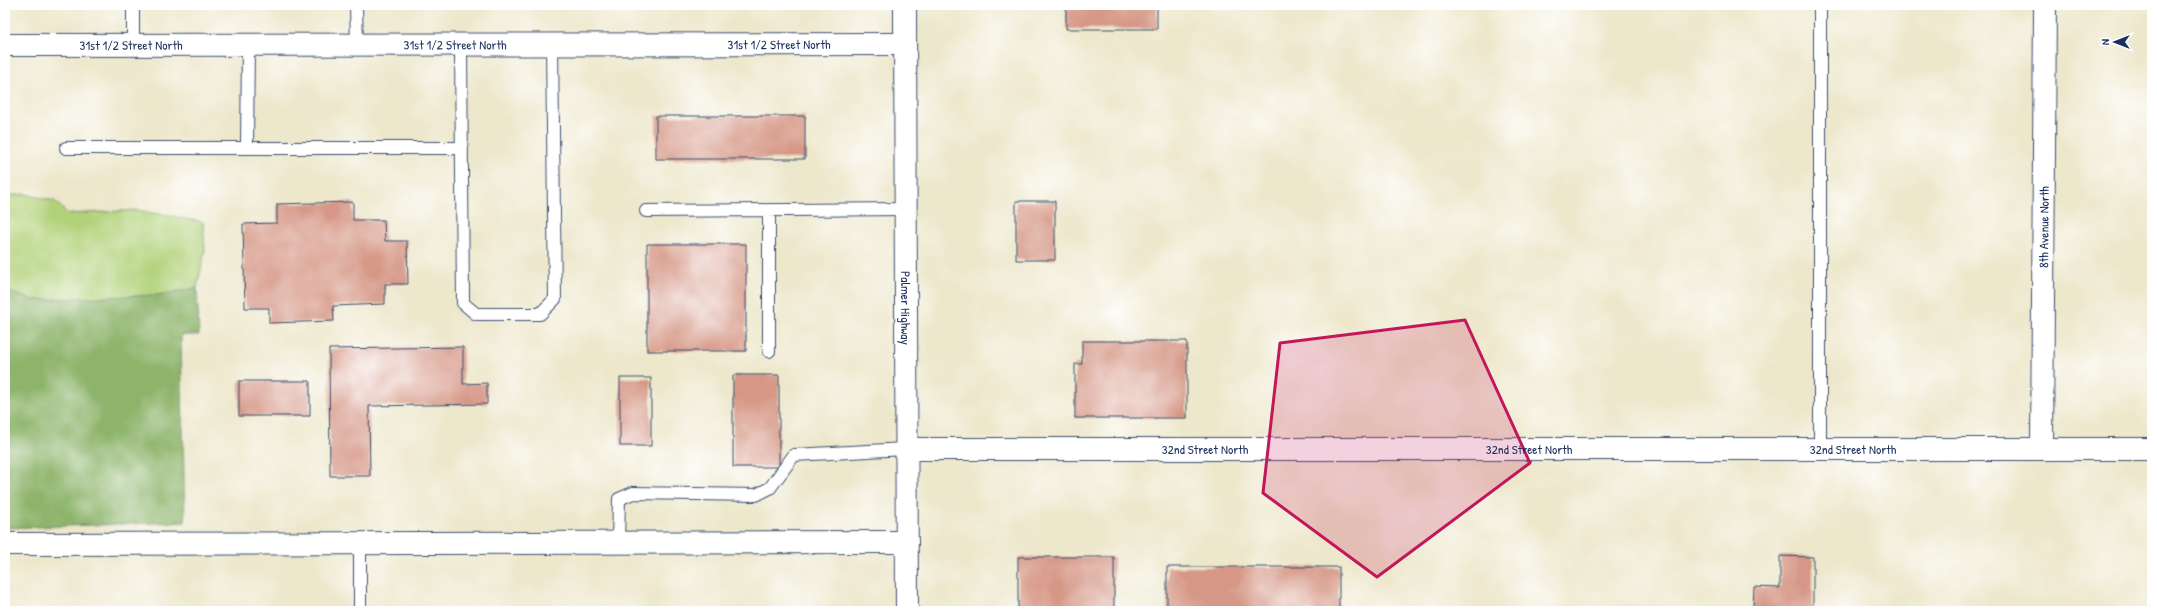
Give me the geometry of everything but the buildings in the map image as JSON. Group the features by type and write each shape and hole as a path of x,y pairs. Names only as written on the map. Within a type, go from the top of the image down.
{"street":[{"name":"Palmer Highway","path":"905,5 905,449 907,611"},
{"name":"8th Avenue North","path":"2042,449 2045,5"},
{"name":"31st 1/2 Street North","path":"5,45 905,44"},
{"name":"32nd Street North","path":"905,449 2152,449"},
{"path":"5,544 907,542"}],"lane":[{"path":"133,5 133,45"},
{"path":"356,5 357,45"},
{"path":"1820,5 1820,449"},
{"path":"461,45 463,303 476,314 540,314 554,299 552,44"},
{"path":"247,148 248,45"},
{"path":"66,148 462,148"},
{"path":"646,211 905,209"},
{"path":"769,210 769,351"},
{"path":"618,543 619,499 633,493 756,495 770,488 794,455 905,449"},
{"path":"360,543 360,611"}],"highlighted area":[{"path":"1465,320 1530,463 1377,577 1263,493 1280,343"}],"green space":[{"path":"25,194 55,201 68,214 137,210 203,222 205,250 197,288 157,295 34,300 5,291 5,196"},
{"path":"197,288 199,335 181,335 185,522 5,528 5,291 34,300 157,295"}]}
